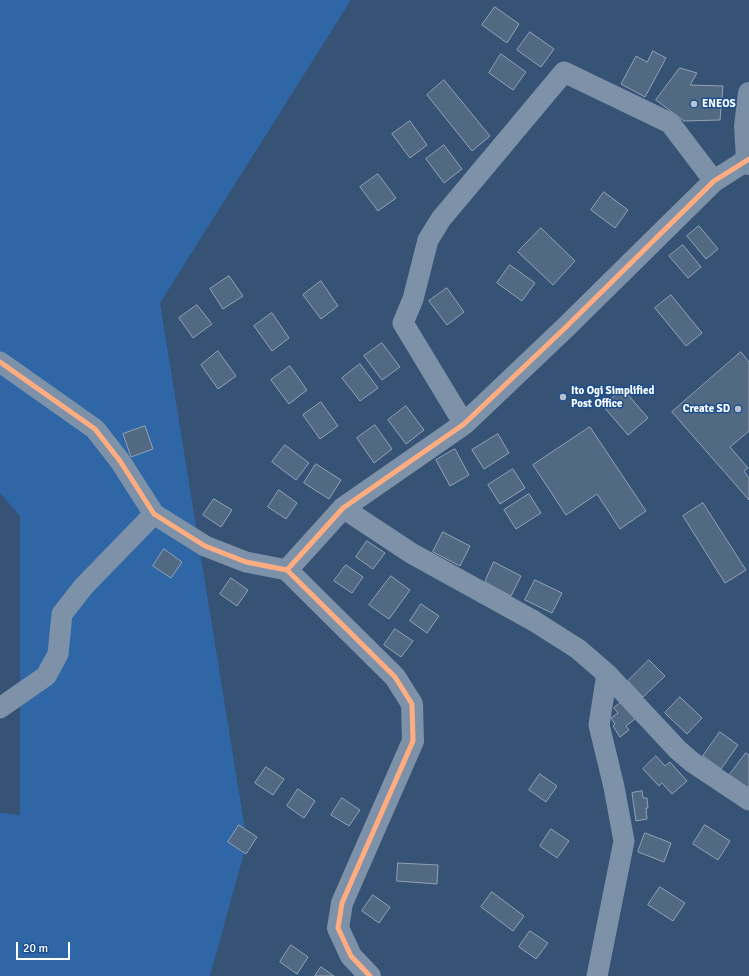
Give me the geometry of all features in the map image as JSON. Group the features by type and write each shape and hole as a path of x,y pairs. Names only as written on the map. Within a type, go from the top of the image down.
{"main road":[{"path":"748,161 745,126 749,93"}],"street":[{"path":"464,424 402,323 413,299 428,240 441,219 564,72 670,123 714,181"},
{"path":"287,570 343,508 464,424 566,327 714,181 748,161"},
{"path":"0,362 95,429 120,461 154,514 205,546 246,562 287,570 395,677 412,704 413,741 342,903 338,928 351,956 370,976"},
{"path":"343,508 411,553 534,621 578,649 607,674 678,750 692,762 749,800"},
{"path":"0,708 46,676 58,654 62,614 84,586 154,514"},
{"path":"597,976 624,841 614,787 599,725 607,674"}],"shaded area":[{"path":"0,0 351,0 160,303 247,842 210,976 0,976 0,813 20,815 20,516 0,493"}],"building":[{"path":"495,7 519,24 507,43 482,25"},
{"path":"530,32 554,49 541,67 517,50"},
{"path":"653,51 666,58 645,97 621,84 636,56 647,62"},
{"path":"501,54 526,72 513,90 489,73"},
{"path":"680,68 697,73 690,85 723,86 720,120 684,121 656,100"},
{"path":"444,80 490,136 472,151 427,95"},
{"path":"410,121 427,145 410,158 392,134"},
{"path":"444,145 462,169 444,183 426,159"},
{"path":"378,174 396,198 378,211 360,187"},
{"path":"604,192 628,210 615,228 591,210"},
{"path":"699,226 718,249 706,259 687,236"},
{"path":"541,228 575,261 553,285 518,252"},
{"path":"683,245 701,267 688,278 669,256"},
{"path":"510,265 535,283 522,301 497,283"},
{"path":"229,276 243,296 223,309 210,289"},
{"path":"321,281 338,306 321,319 303,295"},
{"path":"447,288 464,312 447,325 429,301"},
{"path":"671,295 702,333 686,346 655,308"},
{"path":"197,305 212,324 193,338 179,318"},
{"path":"272,313 289,338 272,351 254,326"},
{"path":"382,343 400,367 382,380 364,356"},
{"path":"218,351 236,376 218,389 201,365"},
{"path":"741,352 749,362 749,431 730,447 748,468 744,471 749,478 749,500 672,412"},
{"path":"360,364 378,388 360,401 342,378"},
{"path":"290,366 307,390 289,404 271,380"},
{"path":"623,389 648,418 628,435 603,406"},
{"path":"321,402 338,426 320,439 303,415"},
{"path":"406,406 424,430 406,444 388,420"},
{"path":"375,425 392,449 374,463 357,438"},
{"path":"145,426 153,449 131,457 123,434"},
{"path":"590,427 646,511 620,529 597,494 566,515 533,465"},
{"path":"498,434 509,453 484,469 472,450"},
{"path":"285,445 309,463 296,480 272,462"},
{"path":"455,449 469,475 450,486 436,460"},
{"path":"316,464 341,480 329,499 304,483"},
{"path":"513,469 525,488 500,504 488,485"},
{"path":"279,490 297,503 286,519 268,507"},
{"path":"529,494 541,513 516,529 504,510"},
{"path":"214,499 232,510 221,527 203,515"},
{"path":"703,503 746,570 725,583 683,516"},
{"path":"443,532 470,546 460,566 433,552"},
{"path":"367,541 385,553 373,569 356,557"},
{"path":"164,549 182,562 171,578 153,566"},
{"path":"494,562 521,576 511,596 485,582"},
{"path":"346,565 363,577 352,593 334,581"},
{"path":"391,576 410,590 389,619 369,605"},
{"path":"231,578 248,590 237,606 220,594"},
{"path":"535,580 562,593 552,613 525,600"},
{"path":"421,604 439,616 427,633 410,621"},
{"path":"395,629 413,641 401,657 384,645"},
{"path":"649,660 665,676 643,697 628,681"},
{"path":"680,697 702,718 687,734 665,713"},
{"path":"623,701 635,719 626,726 629,730 620,737 613,726 615,724 611,718 618,713 614,708"},
{"path":"720,732 738,745 721,769 703,756"},
{"path":"746,753 749,755 749,786 746,790 728,777"},
{"path":"656,756 665,766 670,762 687,781 672,794 662,783 659,786 643,769"},
{"path":"266,767 284,779 273,795 255,783"},
{"path":"540,774 557,786 546,802 529,790"},
{"path":"298,789 315,801 304,818 287,806"},
{"path":"642,791 643,798 647,798 647,819 636,821 632,793"},
{"path":"342,798 360,810 349,826 331,815"},
{"path":"239,825 257,837 246,854 228,842"},
{"path":"705,825 730,841 718,860 693,844"},
{"path":"551,829 569,841 557,858 540,846"},
{"path":"645,833 671,843 664,862 638,852"},
{"path":"398,863 438,865 437,884 397,881"},
{"path":"660,887 685,903 673,921 648,905"},
{"path":"492,892 524,916 513,931 481,907"},
{"path":"373,895 390,907 379,923 362,911"},
{"path":"530,931 548,943 536,959 519,947"},
{"path":"291,945 308,957 297,974 280,962"},
{"path":"321,967 334,976 315,976"}],"cycle path":[{"path":"287,570 343,508 464,424 566,327 714,181 749,159"},
{"path":"0,362 95,429 120,461 154,514 205,546 246,562 287,570 395,677 412,704 413,741 342,903 338,928 351,956 370,976"}],"place":[{"name":"ENEOS","path":"694,104"},
{"name":"Ito Ogi Simplified Post Office","path":"563,397"},
{"name":"Create SD","path":"738,409"}]}
